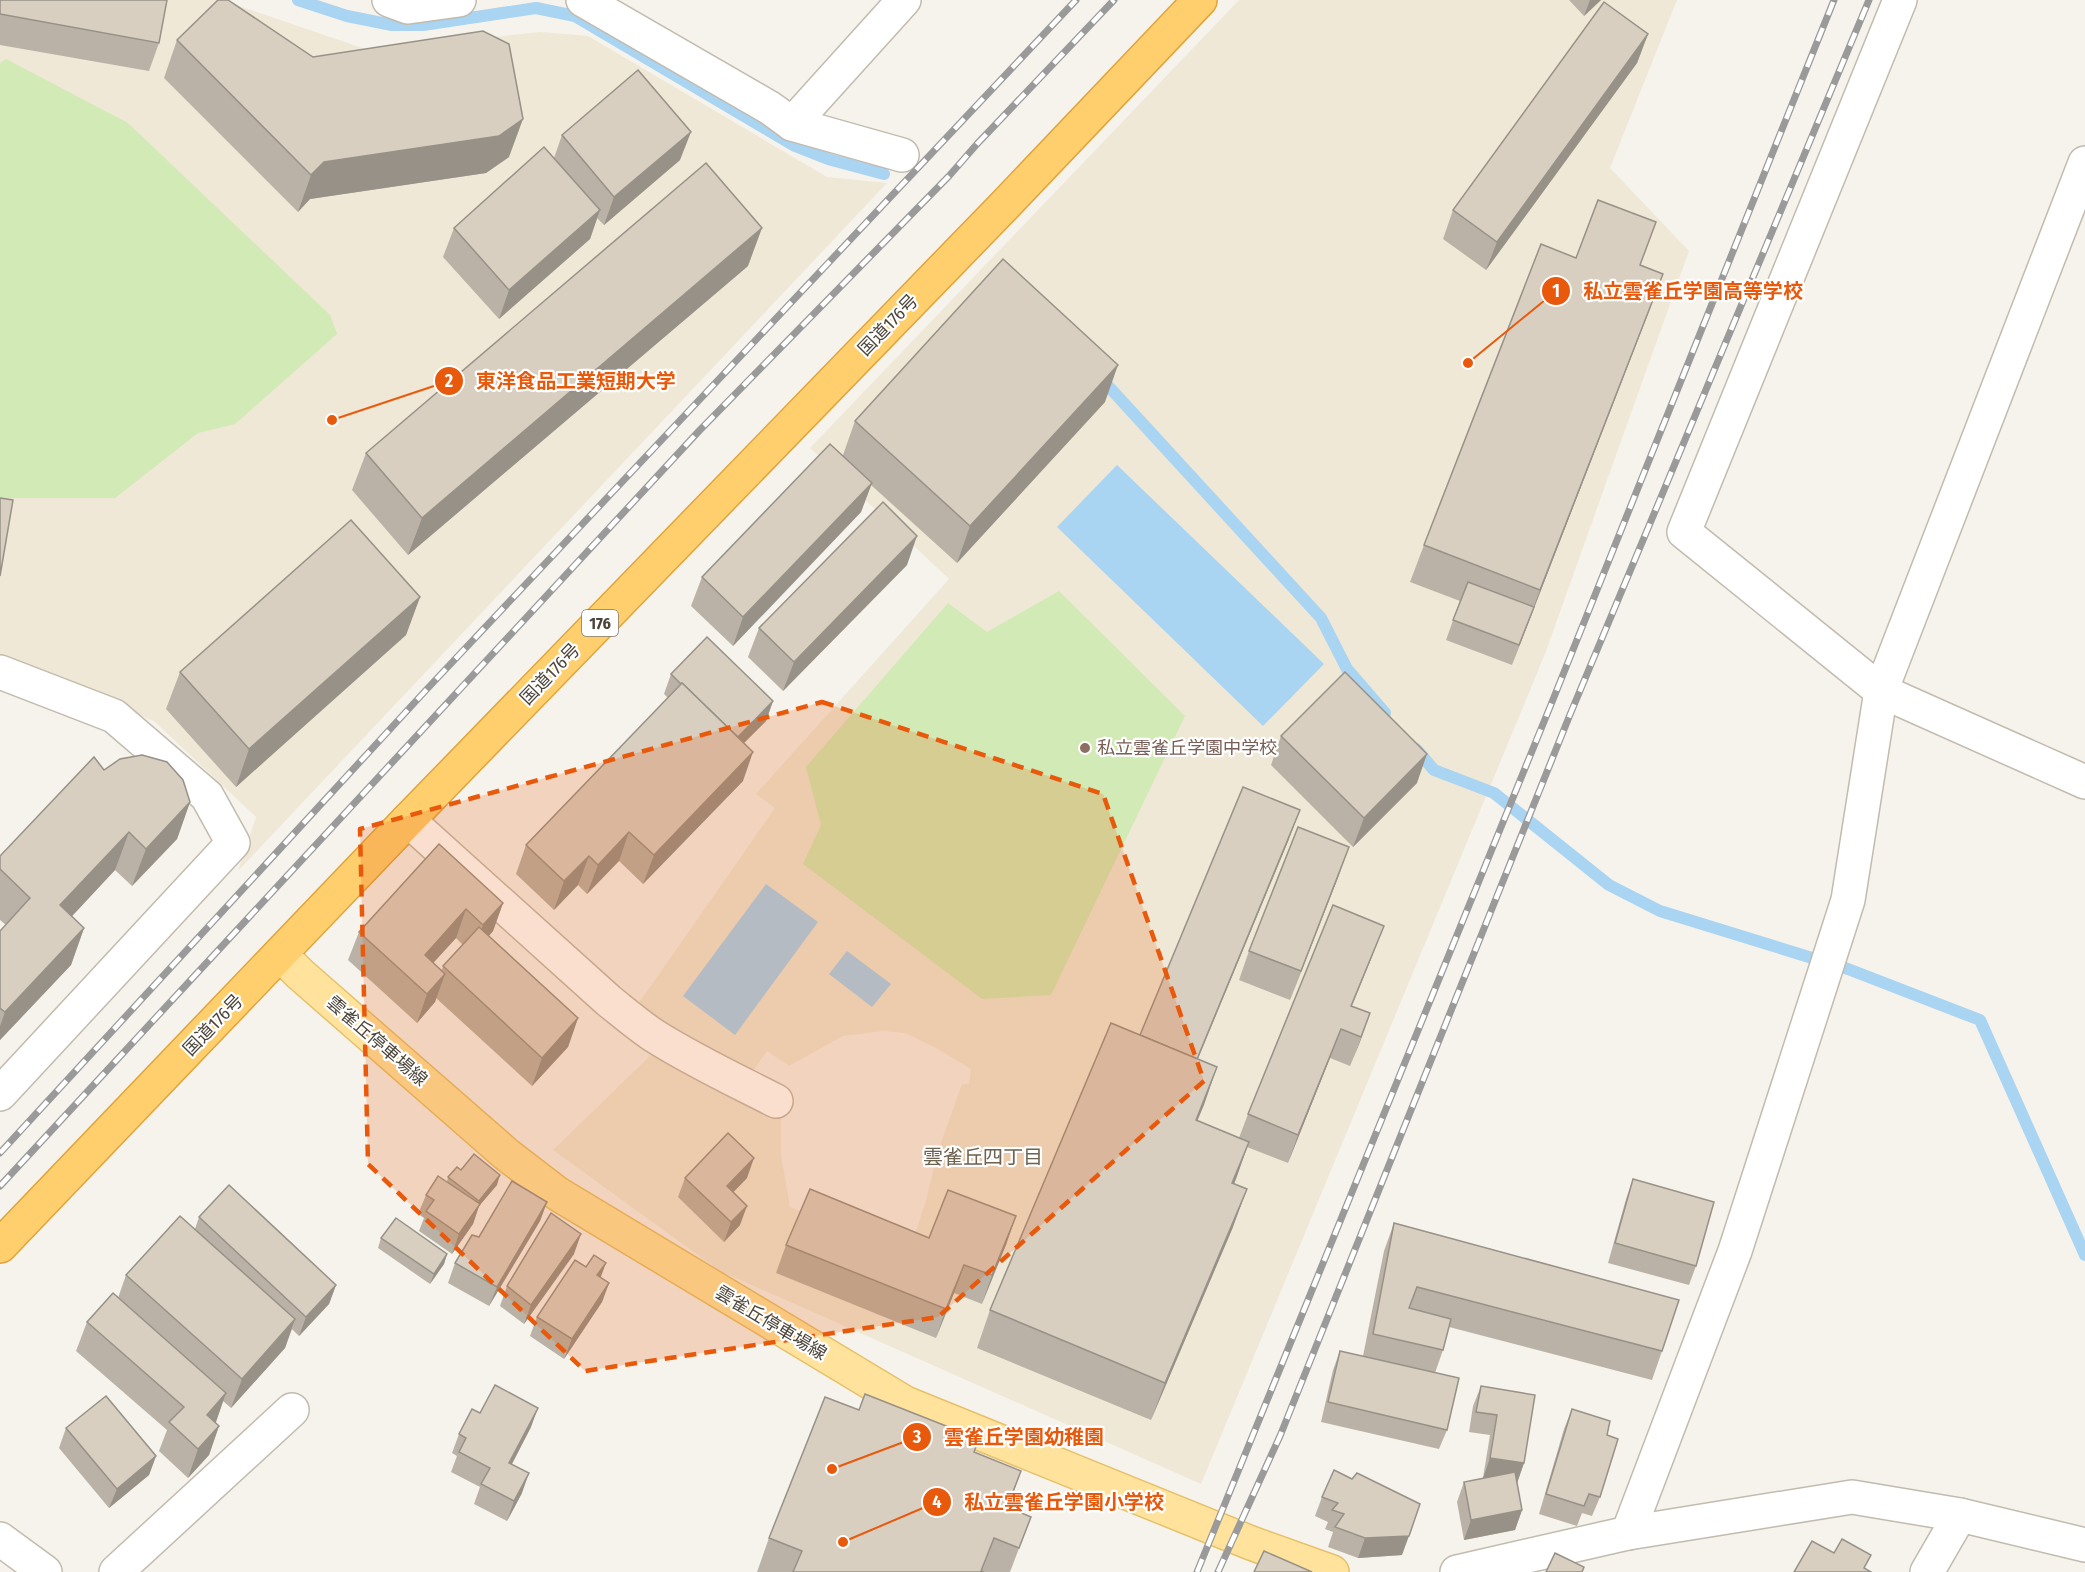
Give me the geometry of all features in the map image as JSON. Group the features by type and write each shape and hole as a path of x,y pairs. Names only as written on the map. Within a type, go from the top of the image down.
{"highway":[{"name":"国道176号","path":"0,1246 1200,0"}],"main road":[{"name":"雲雀丘停車場線","path":"280,954 506,1154 558,1194 905,1403 1251,1543 1332,1572"}],"street":[{"path":"389,0 408,7 459,0"},
{"path":"583,0 770,108 792,124 902,155"},
{"path":"792,124 904,0"},
{"path":"1900,0 1684,532 1881,691 2085,782"},
{"path":"1628,1533 1735,1251 1848,900 1881,691 2085,163"},
{"path":"0,672 114,716 207,796 233,843 0,1094"},
{"path":"408,820 609,1001 639,1024 697,1060 776,1101"},
{"path":"116,1572 292,1410"},
{"path":"1458,1572 1628,1533 1852,1497 1960,1515 2085,1545"},
{"path":"1927,1572 1960,1515"},
{"path":"0,1539 45,1572"}],"highlighted area":[{"path":"822,702 1103,794 1204,1081 938,1317 585,1371 368,1164 360,829"}],"shaded area":[{"path":"0,0 222,0 371,51 540,32 588,36 827,177 887,183 238,871 256,817 154,721 0,657"},
{"path":"1239,0 1677,0 1610,168 1689,251 1545,654 1201,1484 720,1271 553,1150 655,1051 781,1115 781,1155 790,1207 909,1253 939,1148 962,1084 969,1084 971,1069 905,1033 883,1031 843,1036 789,1066 767,1051 749,1077 636,1007 775,808 756,794 949,579 810,448"}],"green space":[{"path":"6,59 128,123 330,315 337,334 235,424 198,433 115,498 0,498 0,63"},
{"path":"1059,591 1185,716 1051,995 982,999 803,864 821,825 806,767 948,603 987,632"}],"water":[{"path":"1117,465 1324,664 1263,726 1057,527"},
{"path":"766,884 818,922 735,1035 683,996"},
{"path":"847,951 891,984 872,1007 829,974"}],"building":[{"path":"0,0 167,0 159,43 0,14"},
{"path":"218,0 228,0 313,57 483,31 509,44 523,119 499,136 324,162 311,175 177,40"},
{"path":"1604,2 1648,34 1497,242 1453,210"},
{"path":"638,70 691,132 614,197 562,135"},
{"path":"544,147 600,210 509,290 454,228"},
{"path":"706,163 762,228 422,518 366,453"},
{"path":"1598,200 1656,222 1640,265 1663,274 1540,590 1424,545 1541,244 1576,258"},
{"path":"1003,259 1118,365 970,526 855,421"},
{"path":"830,444 872,483 743,617 702,577"},
{"path":"0,498 13,500 0,576"},
{"path":"883,502 917,536 794,662 759,628"},
{"path":"351,520 420,597 249,749 180,672"},
{"path":"1468,582 1534,607 1519,645 1453,620"},
{"path":"707,637 773,701 738,737 671,674"},
{"path":"1345,672 1427,754 1364,818 1281,736"},
{"path":"682,683 753,752 654,855 629,832 598,865 589,856 564,881 526,845"},
{"path":"142,755 167,762 183,780 190,802 146,849 129,832 60,905 84,928 5,1012 0,1008 0,931 30,898 0,869 0,856 94,757 104,770 120,759"},
{"path":"1243,787 1300,810 1197,1059 1140,1035"},
{"path":"1298,827 1349,847 1301,971 1249,951"},
{"path":"439,844 503,903 483,925 466,909 425,955 445,974 427,994 359,932"},
{"path":"1333,905 1384,926 1351,1006 1370,1013 1361,1037 1341,1029 1298,1135 1248,1114"},
{"path":"479,927 578,1018 542,1058 443,966"},
{"path":"1111,1023 1217,1067 1196,1120 1249,1142 1232,1183 1247,1189 1165,1383 990,1310"},
{"path":"728,1133 754,1158 727,1186 747,1206 731,1222 685,1178"},
{"path":"474,1154 500,1175 479,1201 448,1177 457,1167 461,1170"},
{"path":"438,1176 480,1204 459,1234 426,1211 434,1200 426,1195"},
{"path":"1633,1179 1714,1202 1696,1266 1615,1243"},
{"path":"512,1181 547,1202 497,1287 455,1263 472,1235 479,1237"},
{"path":"229,1185 336,1285 306,1317 199,1217"},
{"path":"810,1189 929,1238 948,1190 1016,1216 992,1275 964,1265 946,1309 786,1245"},
{"path":"551,1213 581,1234 531,1305 507,1286"},
{"path":"180,1216 295,1319 242,1379 126,1275"},
{"path":"396,1218 447,1254 434,1274 381,1238"},
{"path":"1394,1223 1679,1300 1662,1351 1417,1287 1409,1308 1451,1319 1443,1350 1373,1334"},
{"path":"594,1255 606,1263 597,1275 609,1283 572,1339 537,1317 575,1260 586,1267"},
{"path":"113,1293 226,1393 207,1415 219,1426 198,1449 169,1422 184,1407 87,1322"},
{"path":"1340,1351 1459,1378 1447,1430 1328,1402"},
{"path":"495,1385 538,1408 509,1463 529,1473 514,1501 481,1484 490,1468 459,1452 466,1438 459,1434 472,1409 480,1413"},
{"path":"1481,1386 1535,1395 1524,1463 1490,1458 1497,1415 1476,1412"},
{"path":"865,1394 979,1439 974,1452 1021,1471 1007,1507 1031,1517 1019,1548 994,1538 981,1571 984,1572 793,1572 802,1551 769,1538 825,1397 859,1410"},
{"path":"106,1396 156,1456 117,1489 66,1428"},
{"path":"1572,1409 1610,1421 1607,1435 1618,1439 1600,1497 1589,1494 1584,1506 1546,1494"},
{"path":"1334,1470 1352,1479 1357,1473 1420,1504 1409,1536 1365,1538 1335,1527 1344,1514 1332,1510 1338,1503 1322,1497"},
{"path":"1515,1472 1522,1510 1471,1520 1464,1482"},
{"path":"1842,1539 1871,1555 1864,1568 1871,1572 1794,1572 1812,1541 1834,1553"},
{"path":"1264,1551 1312,1572 1254,1572"},
{"path":"1555,1553 1584,1567 1582,1572 1546,1572"}],"waterway":[{"path":"298,0 347,16 392,25 423,25 536,8 575,16 795,146 828,159 884,174"},
{"path":"1099,376 1321,618 1347,669 1385,713"},
{"path":"1416,749 1434,770 1494,793 1609,885 1660,911 1848,969 1980,1020 2085,1255"}],"railway":[{"path":"0,1153 427,689 1076,0"},
{"path":"0,1186 699,431 949,176 1114,0"},
{"path":"1197,1572 1550,707 1834,0"},
{"path":"1218,1572 1280,1436 1569,717 1869,0"}],"place":[{"name":"私立雲雀丘学園高等学校","path":"1468,363"},
{"name":"東洋食品工業短期大学","path":"332,420"},
{"name":"私立雲雀丘学園中学校","path":"1085,748"},
{"name":"雲雀丘学園幼稚園","path":"832,1469"},
{"name":"私立雲雀丘学園小学校","path":"843,1542"}],"district":[{"name":"雲雀丘四丁目","path":"983,1157"}]}
